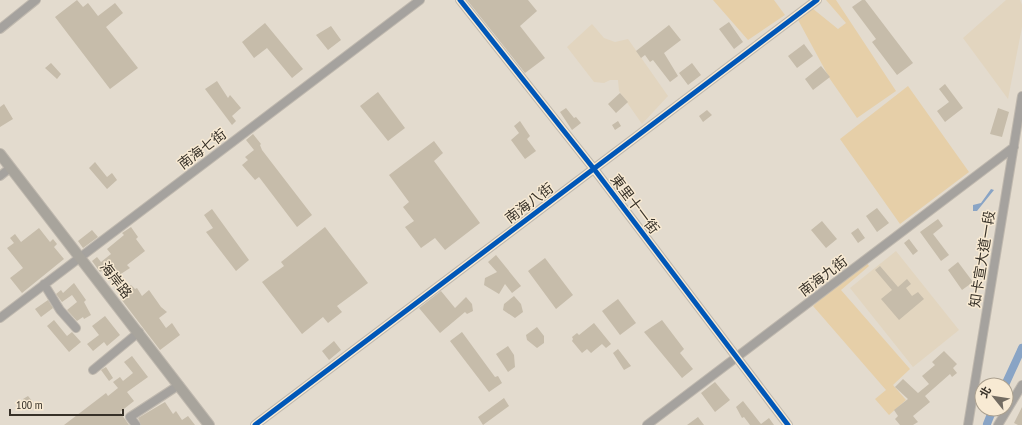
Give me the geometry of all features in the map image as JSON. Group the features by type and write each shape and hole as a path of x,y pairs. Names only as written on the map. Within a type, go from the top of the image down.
{"main road":[{"name":"海岸路","path":"0,154 180,384 209,425"}],"street":[{"path":"0,29 36,0"},
{"name":"南海七街","path":"0,318 420,0"},
{"name":"東里十一街","path":"460,0 594,169 788,425"},
{"name":"南海八街","path":"255,425 817,0"},
{"name":"知卡宣大道一段","path":"968,425 1022,96"},
{"name":"南海九街","path":"647,425 1014,147"},
{"path":"0,176 10,168"},
{"path":"44,284 60,310 76,328"},
{"path":"93,370 139,332"},
{"path":"136,425 130,417 180,384"},
{"path":"998,425 1022,385"}],"shaded area":[{"path":"713,0 774,0 785,15 748,40"},
{"path":"826,0 836,0 896,91 857,118 830,79 797,18 812,8 838,29 846,23"},
{"path":"1006,0 1020,0 1022,5 1022,27 1008,99 963,38"},
{"path":"592,24 604,38 615,42 628,39 668,96 642,124 619,91 618,80 610,80 604,83 594,82 567,47"},
{"path":"908,86 969,172 900,224 840,139"},
{"path":"896,251 959,330 913,367 850,288"},
{"path":"865,260 869,266 841,290 910,369 893,385 906,400 889,415 875,399 886,390 813,306"}],"water":[{"path":"991,189 994,190 977,211 973,211 973,205 981,203"}],"building":[{"path":"77,0 83,7 88,3 98,16 115,3 123,13 106,27 138,68 110,89 55,17"},
{"path":"467,0 528,0 537,11 520,26 545,58 525,73"},
{"path":"862,0 865,0 913,63 897,75 872,42 876,39 852,7"},
{"path":"729,22 743,42 734,49 719,29"},
{"path":"265,23 303,69 292,78 267,48 254,58 242,42"},
{"path":"669,25 681,40 664,53 678,76 670,82 653,60 650,62 645,55 641,58 636,51"},
{"path":"331,26 341,40 328,50 316,35"},
{"path":"804,44 813,56 797,68 788,56"},
{"path":"51,63 61,74 57,79 45,68"},
{"path":"692,63 701,75 688,85 679,73"},
{"path":"821,66 830,77 813,90 805,79"},
{"path":"217,81 228,98 230,95 241,108 232,116 236,121 232,125 205,89"},
{"path":"945,84 963,108 945,122 937,111 949,102 939,89"},
{"path":"378,92 405,128 388,141 360,106"},
{"path":"620,93 628,102 616,113 608,104"},
{"path":"4,104 13,119 0,127 0,107"},
{"path":"566,108 574,118 576,117 581,123 572,130 560,112"},
{"path":"998,108 1009,112 1002,137 990,134"},
{"path":"707,110 712,115 703,122 699,116"},
{"path":"520,121 530,136 527,139 536,151 525,159 511,140 519,133 514,126"},
{"path":"618,121 621,126 615,130 612,125"},
{"path":"253,134 261,144 262,150 312,215 297,227 259,177 255,180 242,165 248,160 245,157 254,150 246,140"},
{"path":"434,141 443,153 434,161 480,223 445,250 435,238 421,248 405,227 414,221 403,207 409,202 389,175"},
{"path":"95,162 107,177 112,173 117,180 107,189 89,168"},
{"path":"877,208 889,223 877,232 866,216"},
{"path":"212,209 249,260 236,271 206,232 213,228 204,215"},
{"path":"938,219 943,226 933,234 949,255 941,261 920,232"},
{"path":"822,221 837,239 826,248 811,230"},
{"path":"131,227 138,237 136,239 145,251 127,265 130,268 110,281 102,271 100,272 92,261 97,257 101,262 111,254 107,249 124,235 122,233"},
{"path":"325,227 368,283 337,306 342,312 328,323 323,317 302,334 262,282 284,266 281,262"},
{"path":"39,228 50,242 53,239 57,244 54,247 64,259 22,293 10,278 23,268 7,248 14,243 10,238 15,234 21,242"},
{"path":"858,228 865,238 858,243 851,233"},
{"path":"92,230 98,237 83,248 78,241"},
{"path":"909,239 918,251 913,255 904,243"},
{"path":"496,255 521,286 512,293 505,284 499,294 484,285 485,278 497,272 488,262"},
{"path":"545,258 573,295 556,309 528,271"},
{"path":"958,262 973,282 962,290 948,270"},
{"path":"880,266 898,287 907,279 911,284 906,288 912,296 918,292 924,299 899,320 881,299 892,290 875,270"},
{"path":"74,283 86,300 84,302 91,315 84,319 83,317 77,321 67,310 77,302 72,295 62,302 56,294 61,290 63,293"},
{"path":"131,285 135,289 137,288 142,296 149,290 161,307 167,312 159,318 166,328 172,323 180,335 160,350 121,299 126,295 123,291"},
{"path":"441,291 455,308 466,297 472,304 473,311 467,314 465,312 440,333 419,308"},
{"path":"514,296 521,304 523,312 515,318 503,310 504,304"},
{"path":"618,299 636,323 620,335 602,311"},
{"path":"48,300 53,308 41,317 35,309"},
{"path":"105,316 120,335 107,346 104,342 93,351 87,344 99,335 92,326"},
{"path":"54,320 67,336 72,332 81,342 69,352 47,326"},
{"path":"662,320 684,349 680,353 693,369 682,378 644,332"},
{"path":"594,323 611,344 606,348 602,344 591,353 587,349 582,353 572,341 572,337 577,333 579,335"},
{"path":"537,327 544,336 544,343 537,348 527,340 526,335"},
{"path":"462,332 495,377 498,376 502,383 489,392 450,341"},
{"path":"334,341 341,350 329,360 322,351"},
{"path":"508,346 514,355 515,367 508,372 496,354"},
{"path":"618,349 631,366 624,370 613,353"},
{"path":"944,351 957,364 953,368 957,373 952,377 950,374 925,396 930,402 913,416 918,422 913,425 900,425 895,419 898,416 894,410 908,399 895,387 903,379 918,393 929,384 922,376 935,365 932,362"},
{"path":"132,356 148,377 127,392 134,401 120,412 129,425 64,425 106,393 108,396 118,388 113,382 120,377 123,381 133,373 124,362"},
{"path":"106,367 113,378 109,381 101,370"},
{"path":"715,382 730,400 715,412 701,393"},
{"path":"28,396 32,401 27,404 23,399"},
{"path":"504,398 509,406 483,425 478,417"},
{"path":"743,401 761,424 769,418 774,425 750,425 744,417 742,418 736,407"},
{"path":"165,402 173,414 176,411 182,420 188,416 195,425 141,425 138,418"},
{"path":"1022,407 1022,425 1018,425 1014,423"},
{"path":"698,417 704,425 687,425"}],"waterway":[{"path":"1009,377 1022,348"},
{"path":"987,424 990,417"}],"cycle path":[{"path":"460,0 594,169 788,425"},
{"path":"255,425 817,0"}]}
